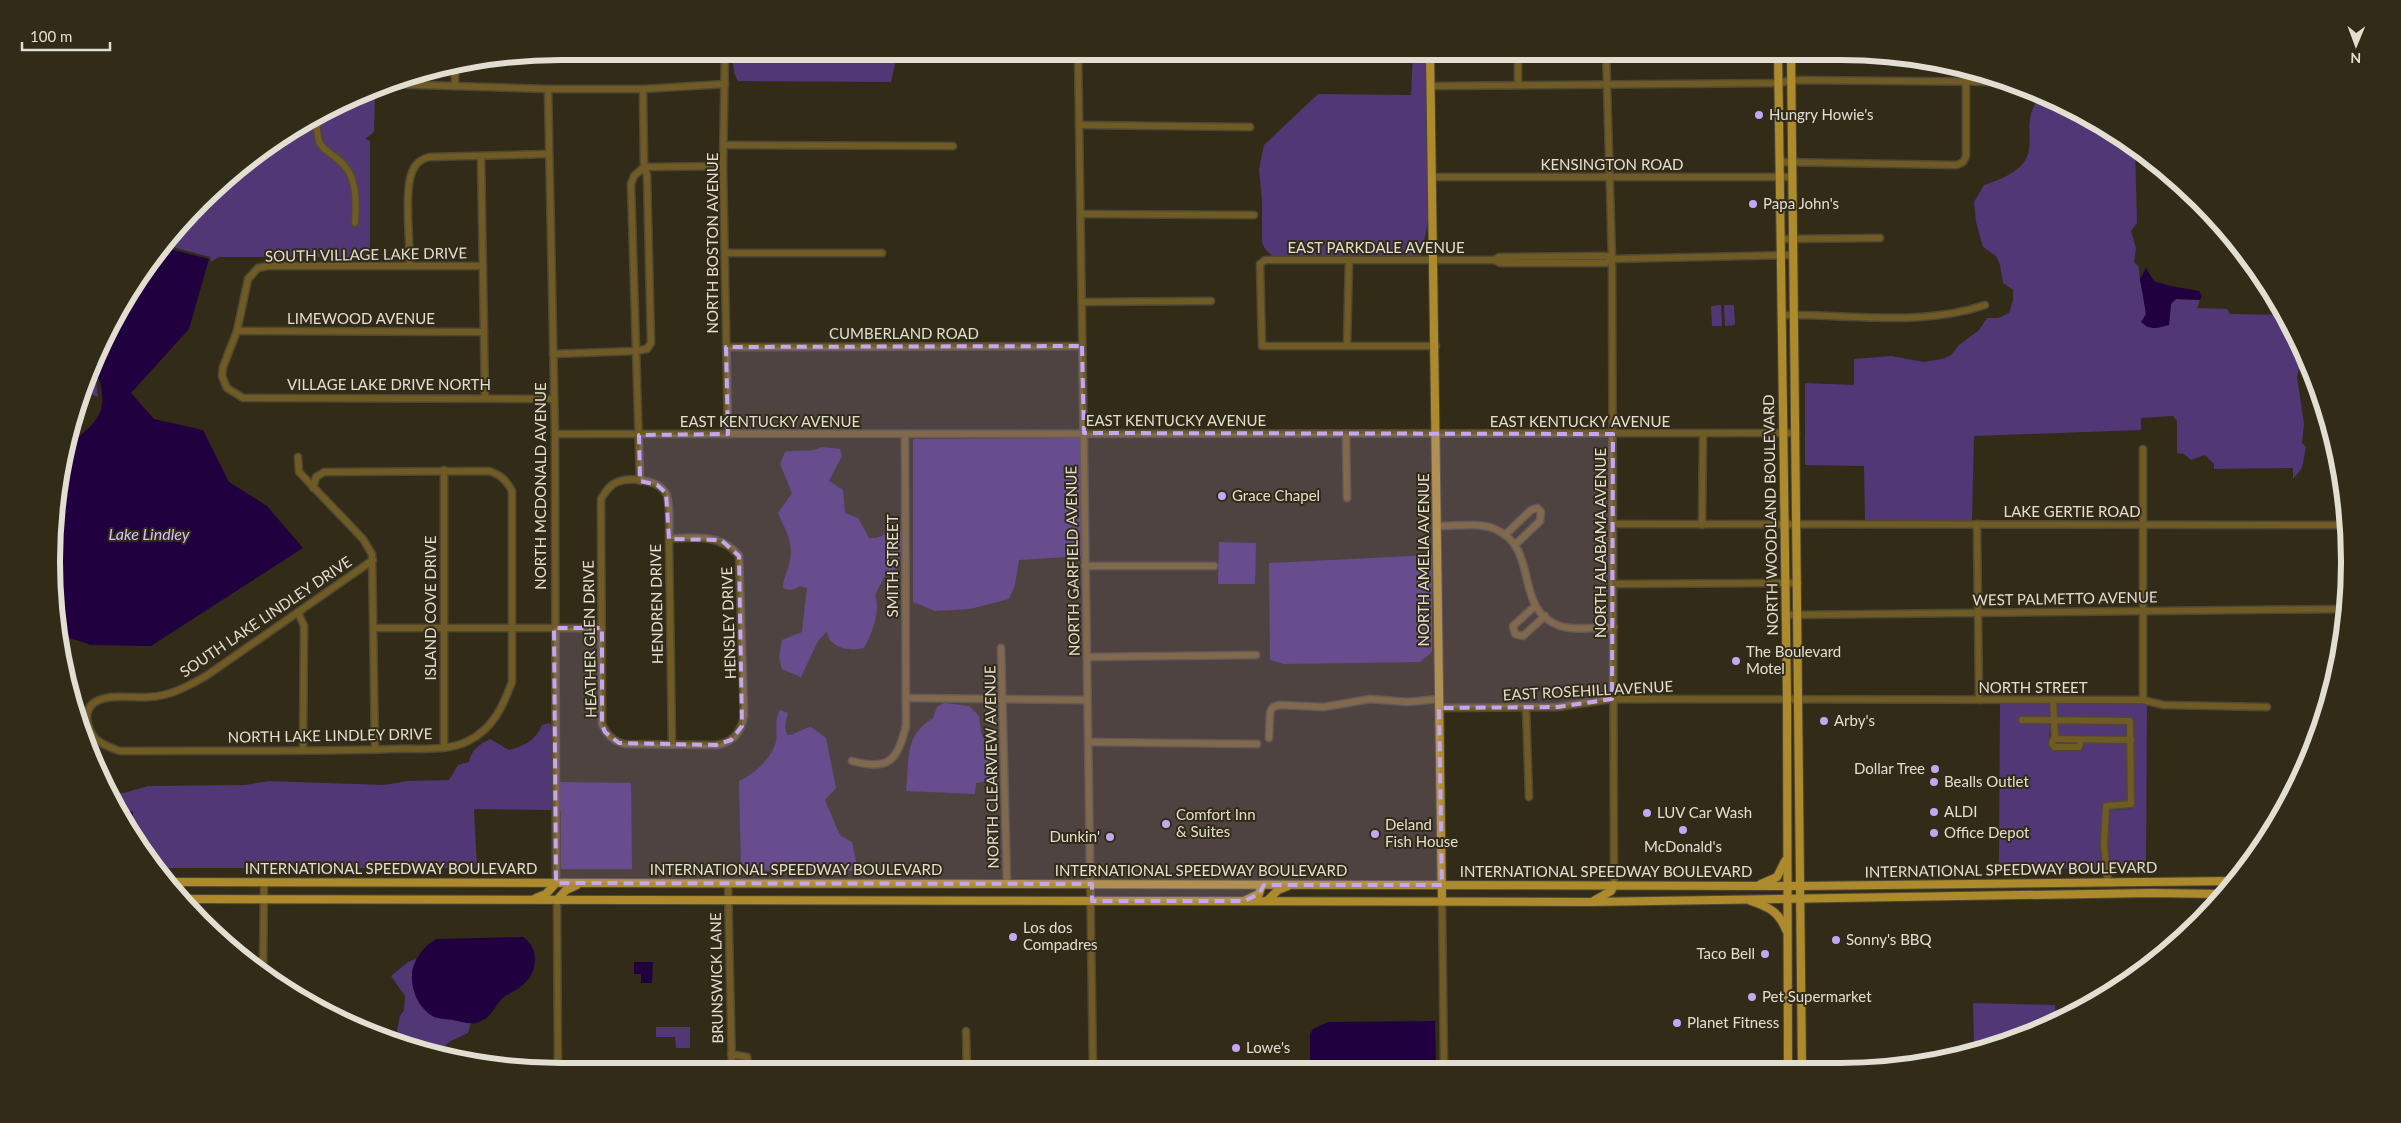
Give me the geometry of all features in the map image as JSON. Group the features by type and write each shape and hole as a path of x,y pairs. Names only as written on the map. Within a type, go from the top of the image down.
{"main road":[{"name":"NORTH AMELIA AVENUE","path":"1430,60 1432,261 1436,346 1438,708 1442,901"},
{"name":"NORTH WOODLAND BOULEVARD","path":"1778,60 1786,583 1788,1063"},
{"name":"NORTH WOODLAND BOULEVARD","path":"1791,60 1799,616 1801,1063"},
{"path":"1754,886 1777,877 1782,871 1787,854"},
{"name":"INTERNATIONAL SPEEDWAY BOULEVARD","path":"176,882 1855,886 2226,881"},
{"path":"2151,893 2152,882"},
{"path":"531,900 546,894 556,883"},
{"path":"557,900 566,890 581,883"},
{"path":"2062,883 2062,894"},
{"path":"1980,896 1984,884"},
{"path":"1244,901 1259,894 1262,885"},
{"path":"1267,901 1278,890 1290,885"},
{"path":"1589,902 1604,897 1614,885"},
{"path":"1919,885 1924,896"},
{"path":"1855,886 1855,898"},
{"name":"INTERNATIONAL SPEEDWAY BOULEVARD","path":"192,900 1589,902 2062,894 2215,894"},
{"path":"1747,899 1775,911 1783,921 1788,935"},
{"path":"1788,1049 1798,1063"}],"street":[{"name":"NORTH BOSTON AVENUE","path":"725,60 725,145 723,166 728,434"},
{"name":"NORTH GARFIELD AVENUE","path":"1078,60 1087,700 1092,884 1093,1063"},
{"path":"1518,60 1518,84"},
{"name":"NORTH ALABAMA AVENUE","path":"1606,60 1612,259 1614,885"},
{"path":"455,72 455,86"},
{"path":"1780,162 1957,165 1963,162 1966,156 1966,76"},
{"path":"1431,86 1779,83 1792,80 1985,82"},
{"path":"410,84 548,89 644,88 725,84"},
{"path":"553,354 635,351 647,349 651,342 648,181 644,167 644,88"},
{"name":"NORTH MCDONALD AVENUE","path":"548,89 555,434 556,883"},
{"path":"317,124 320,145 342,164 351,178 356,198 355,222"},
{"path":"1079,125 1250,127"},
{"path":"725,145 953,146"},
{"path":"410,266 409,187 415,166 429,157 548,154"},
{"path":"481,156 485,397"},
{"path":"640,481 631,184 634,176 644,167 723,166"},
{"name":"KENSINGTON ROAD","path":"1432,177 1793,178"},
{"path":"1081,214 1254,215"},
{"path":"1781,239 1880,238"},
{"path":"726,253 882,253"},
{"name":"EAST PARKDALE AVENUE","path":"1347,346 1262,346 1260,264 1265,260 1494,260 1500,263 1606,263 1612,259 1794,254"},
{"path":"1349,260 1347,346 1436,346"},
{"name":"SOUTH VILLAGE LAKE DRIVE","path":"237,331 245,287 248,279 258,268 268,266 483,266"},
{"path":"1082,302 1211,301"},
{"path":"1782,315 1922,317 1950,315 1985,305"},
{"name":"LIMEWOOD AVENUE","path":"237,331 484,332"},
{"name":"VILLAGE LAKE DRIVE NORTH","path":"237,331 223,367 222,376 227,388 243,398 485,397 554,399"},
{"name":"CUMBERLAND ROAD","path":"726,347 1082,346"},
{"name":"EAST KENTUCKY AVENUE","path":"555,434 1084,432 1436,435 1796,433"},
{"name":"SMITH STREET","path":"852,762 868,765 887,762 894,758 906,726 905,434"},
{"path":"1346,434 1346,498"},
{"path":"1702,525 1703,434"},
{"path":"2143,449 2143,700"},
{"path":"298,457 299,472 369,546 373,560 375,749"},
{"path":"313,488 316,477 324,472 444,470"},
{"name":"NORTH LAKE LINDLEY DRIVE","path":"88,726 96,739 108,747 120,751 444,747 468,741 478,734 490,724 503,706 512,682 512,491 499,475 489,471 444,470"},
{"name":"ISLAND COVE DRIVE","path":"444,470 444,747"},
{"name":"HENDREN DRIVE","path":"640,481 657,485 666,493 669,512 672,744"},
{"name":"HEATHER GLEN DRIVE","path":"640,481 616,482 606,490 601,500 602,724 605,732 611,738 625,744 716,745 725,743 737,734"},
{"path":"1505,535 1531,510 1537,508 1541,512 1540,521 1516,545"},
{"name":"LAKE GERTIE ROAD","path":"1613,524 1785,526 1977,524 2340,525"},
{"path":"1977,524 1979,700"},
{"path":"1437,526 1486,527 1505,535 1516,545 1524,562 1528,589 1535,606 1545,616 1561,626 1571,628 1614,627"},
{"name":"HENSLEY DRIVE","path":"669,539 721,540 731,545 739,556 744,715 737,734"},
{"name":"SOUTH LAKE LINDLEY DRIVE","path":"88,712 98,700 151,697 177,692 206,676 373,560"},
{"path":"1085,566 1214,566"},
{"path":"1614,584 1798,583"},
{"path":"1535,606 1514,626 1514,634 1523,636 1545,616"},
{"name":"WEST PALMETTO AVENUE","path":"1786,615 2143,613 2152,610 2339,609"},
{"path":"298,612 304,626 304,750"},
{"path":"374,628 513,630 602,628"},
{"name":"NORTH CLEARVIEW AVENUE","path":"1001,648 1007,884"},
{"path":"1087,657 1256,655"},
{"path":"906,698 1087,700"},
{"name":"NORTH STREET","path":"1799,698 2143,700 2164,705 2267,707"},
{"name":"EAST ROSEHILL AVENUE","path":"1438,708 1558,707 1612,699 1799,698"},
{"path":"1270,738 1270,712 1273,707 1279,705 1324,706 1370,699 1408,702 1438,699"},
{"path":"2053,700 2052,720 2054,738 2131,740"},
{"path":"1526,708 1529,797"},
{"name":"NORTH LAKE LINDLEY DRIVE","path":"87,723 88,712"},
{"path":"2022,720 2129,721 2131,723 2131,804 2106,806 2104,846 2108,882"},
{"path":"1088,742 1257,744"},
{"path":"1787,786 1800,786"},
{"path":"263,964 264,882"},
{"name":"BRUNSWICK LANE","path":"728,884 732,1063"},
{"path":"557,900 558,1063"},
{"name":"NORTH AMELIA AVENUE","path":"1442,901 1444,1063"},
{"path":"966,1031 967,1063"},
{"path":"731,1054 747,1057 748,1063"}],"highlighted area":[{"path":"1082,346 1084,433 1613,434 1612,699 1558,707 1439,708 1442,885 1264,885 1259,894 1244,901 1092,901 1092,884 556,883 554,628 602,628 602,724 605,732 619,743 716,745 731,740 742,726 739,556 721,540 669,539 666,493 657,485 640,481 639,435 728,434 726,347"}],"shaded area":[{"path":"733,60 896,60 891,82 738,81 734,73"},
{"path":"1413,60 1427,60 1429,216 1421,257 1275,257 1268,252 1262,242 1262,200 1259,169 1264,145 1318,94 1411,95"},
{"path":"375,96 374,132 365,139 370,141 370,257 219,257 211,262 210,257 176,248 173,245 184,231 231,184 283,145 315,125 316,140 319,146 322,151 338,164 351,185 353,198 352,225 358,226 359,197 356,185 323,143 320,130 321,122"},
{"path":"2038,101 2061,112 2090,127 2135,157 2137,223 2131,231 2136,248 2134,262 2139,267 2145,301 2145,318 2169,325 2171,304 2176,299 2200,300 2197,308 2227,309 2230,314 2276,315 2300,365 2297,376 2304,424 2302,443 2306,447 2302,468 2293,479 2293,468 2214,469 2214,464 2205,455 2191,460 2184,454 2177,453 2177,421 2173,416 2141,418 2141,430 1974,436 1972,520 1865,521 1864,466 1805,465 1805,383 1854,385 1854,359 1891,356 1924,362 1942,359 1951,355 1959,345 1979,330 1987,318 1998,318 2009,313 2013,300 2013,290 2003,283 2000,265 1996,256 1983,247 1976,222 1974,202 1984,185 2007,176 2021,166 2028,155 2030,120"},
{"path":"1721,305 1722,326 1712,326 1711,306"},
{"path":"1724,305 1734,305 1735,325 1725,326"},
{"path":"95,378 96,379 98,397 89,394"},
{"path":"1081,438 1082,556 1019,560 1015,585 1009,599 970,609 935,611 913,602 913,439"},
{"path":"822,447 840,449 842,456 829,481 843,490 845,513 858,518 869,538 900,531 902,533 902,546 897,569 887,572 875,595 877,601 876,615 873,629 864,648 846,649 836,645 829,637 827,631 818,641 801,677 782,669 779,657 782,640 802,632 807,588 800,586 788,590 783,588 791,550 789,538 778,513 792,493 780,464 785,452 813,450"},
{"path":"1219,542 1256,543 1255,584 1218,584"},
{"path":"1432,555 1432,652 1420,662 1284,664 1270,660 1269,563"},
{"path":"944,703 969,706 979,716 981,732 995,768 992,780 976,783 975,794 906,791 908,759 912,741 923,725 933,718 937,707"},
{"path":"2000,704 2050,704 2050,717 2020,717 2019,723 2050,724 2049,742 2054,750 2079,750 2083,743 2128,743 2129,802 2106,803 2103,806 2101,846 2104,869 1999,868"},
{"path":"2056,704 2147,704 2146,869 2110,869 2107,846 2109,810 2130,809 2135,802 2133,720 2129,717 2055,717"},
{"path":"780,710 788,713 785,726 787,735 811,727 826,738 836,788 825,800 841,836 852,842 858,871 741,870 739,781 760,767 769,757 776,741 777,719"},
{"path":"549,723 552,726 553,810 474,809 477,868 165,868 127,812 117,793 124,793 148,786 245,785 269,781 384,785 408,781 449,780 458,765 469,762 479,745 490,739 509,750 520,747 536,735 542,725"},
{"path":"2056,724 2128,724 2128,736 2057,736"},
{"path":"558,782 631,783 632,869 561,869 561,811 559,810"},
{"path":"419,958 412,971 419,1003 435,1017 471,1023 468,1033 449,1042 443,1048 400,1036 397,1030 400,1016 404,1010 405,996 391,976 408,962"},
{"path":"1973,1003 2055,1005 2056,1014 2031,1025 1974,1044"},
{"path":"656,1027 690,1027 690,1048 676,1048 675,1037 656,1037"}],"water":[{"name":"Lake Lindley","path":"170,249 209,259 189,329 131,393 154,419 203,430 229,482 267,506 303,548 151,646 91,645 66,637 60,562 64,496 75,440 97,419 101,409 102,396 97,375 127,311"},
{"path":"2146,268 2154,281 2199,291 2202,296 2200,300 2176,299 2171,304 2169,325 2154,328 2144,325 2141,322 2146,314 2140,279"},
{"path":"126,810 133,812 133,821"},
{"path":"523,937 529,942 535,956 535,963 530,977 525,983 503,998 490,1015 482,1021 470,1024 434,1017 420,1004 412,981 414,964 432,941 437,939"},
{"path":"634,962 653,962 652,983 641,983 641,974 634,974"},
{"path":"1435,1021 1436,1063 1310,1063 1310,1034 1313,1029 1328,1022"}],"place":[{"name":"Hungry Howie's","path":"1759,115"},
{"name":"Papa John's","path":"1753,204"},
{"name":"Grace Chapel","path":"1222,496"},
{"name":"The Boulevard Motel","path":"1736,661"},
{"name":"Arby's","path":"1824,721"},
{"name":"Dollar Tree","path":"1935,769"},
{"name":"Bealls Outlet","path":"1934,782"},
{"name":"ALDI","path":"1934,812"},
{"name":"LUV Car Wash","path":"1647,813"},
{"name":"Comfort Inn & Suites","path":"1166,824"},
{"name":"McDonald's","path":"1683,830"},
{"name":"Office Depot","path":"1934,833"},
{"name":"Deland Fish House","path":"1375,834"},
{"name":"Dunkin'","path":"1110,837"},
{"name":"Los dos Compadres","path":"1013,937"},
{"name":"Sonny's BBQ","path":"1836,940"},
{"name":"Taco Bell","path":"1765,954"},
{"name":"Pet Supermarket","path":"1752,997"},
{"name":"Planet Fitness","path":"1677,1023"},
{"name":"Lowe's","path":"1236,1048"}]}
